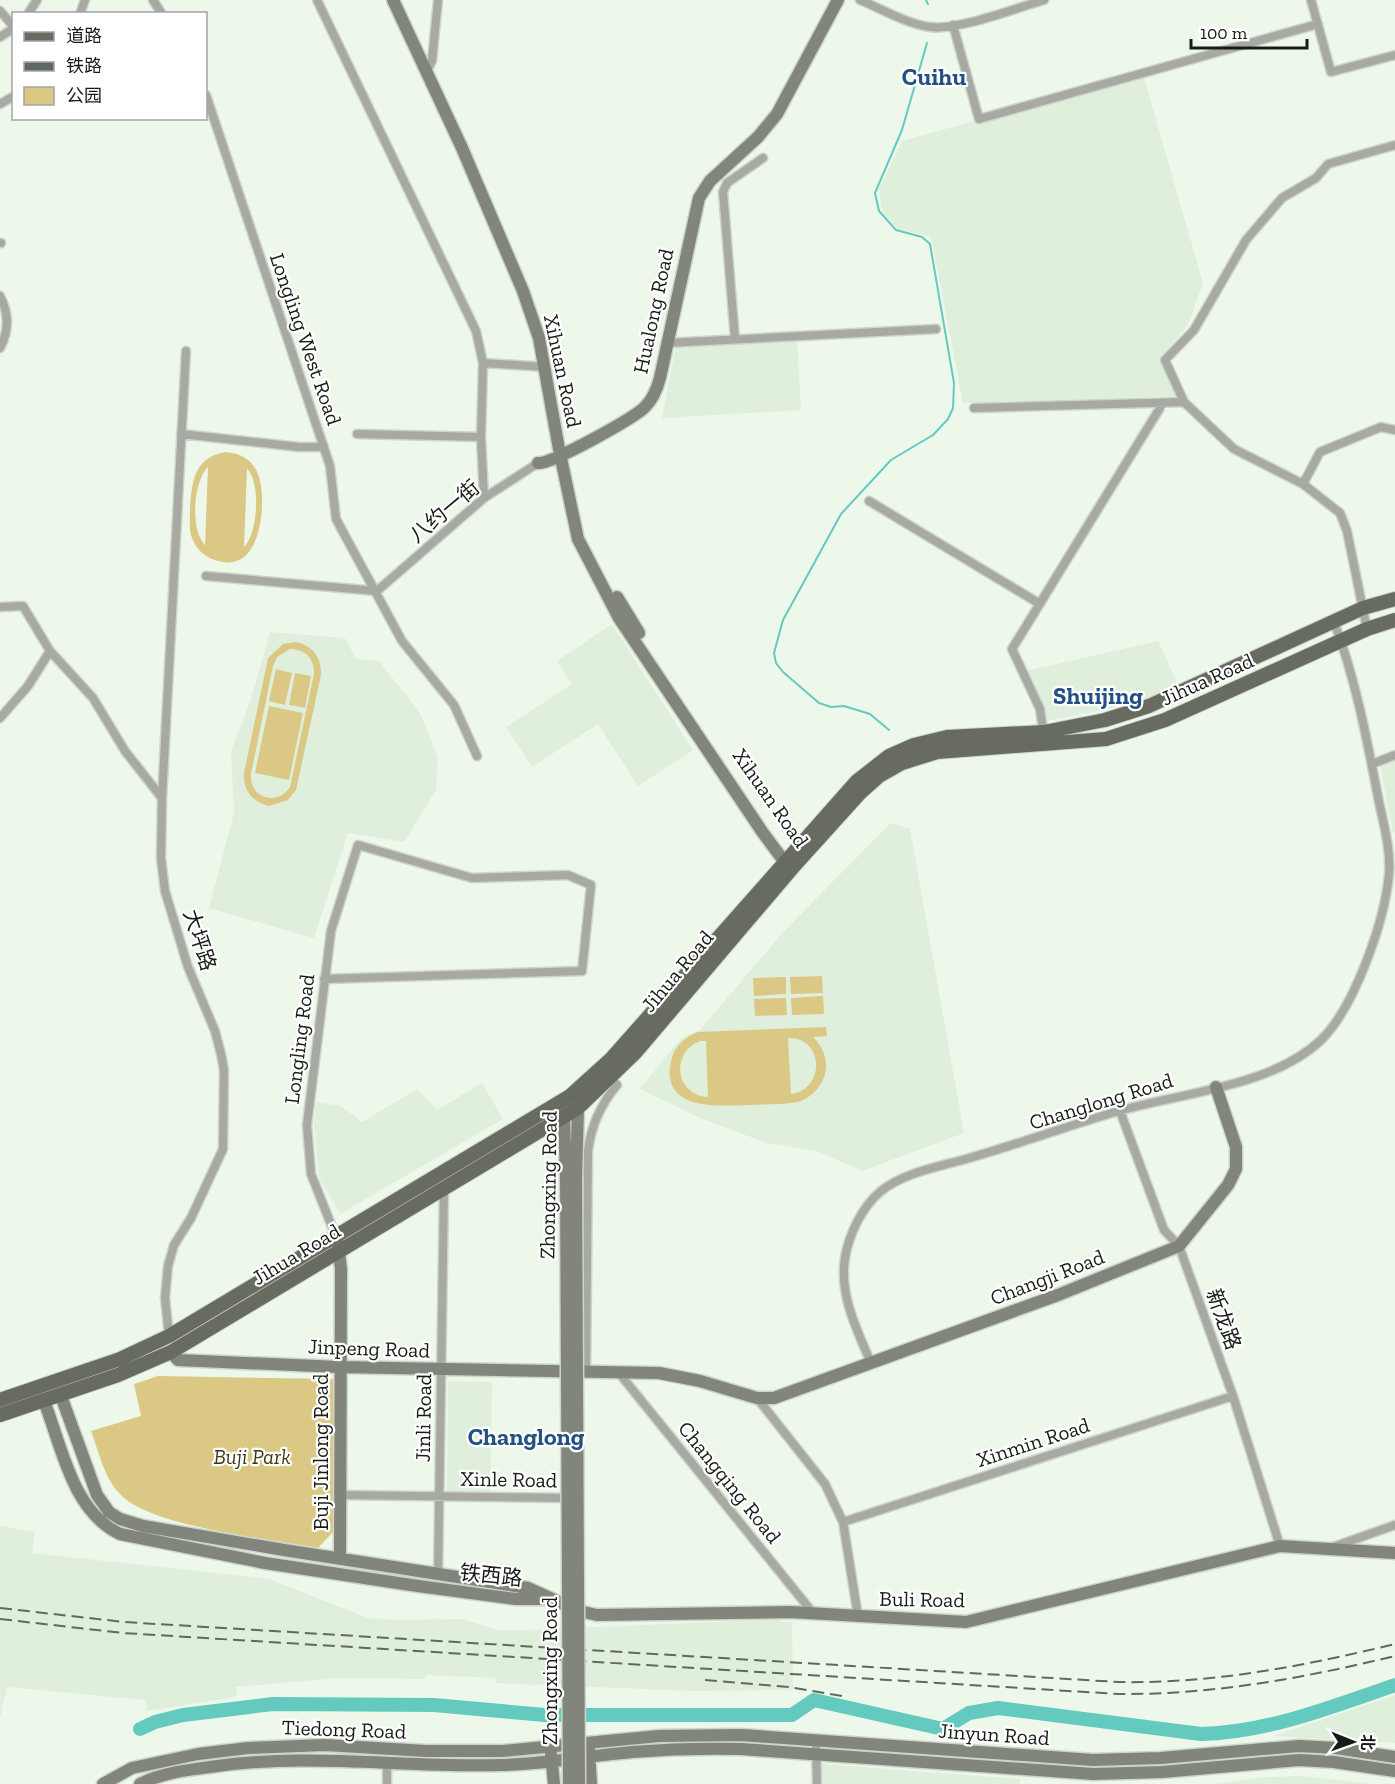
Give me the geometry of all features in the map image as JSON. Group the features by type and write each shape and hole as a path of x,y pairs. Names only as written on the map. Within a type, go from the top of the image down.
{"main road":[{"name":"Xihuan Road","path":"393,0 430,65 540,338 562,451 585,536 594,557 678,697 789,861"},
{"name":"Xihuan Road","path":"402,0 529,290 545,337 562,451"},
{"name":"Hualong Road","path":"562,451 632,408 650,388 694,194 705,176 754,133 774,110 831,0"},
{"name":"Hualong Road","path":"538,464 647,405 660,378 699,198 710,181 758,137 777,114 838,0"},
{"name":"Jihua Road","path":"1044,739 1149,706 1363,608 1395,599"},
{"name":"Jihua Road","path":"0,1400 120,1359 169,1336 574,1102 611,1078 857,781 889,756 914,745 947,737 1106,739 1165,720 1367,629 1395,620"},
{"name":"Jihua Road","path":"0,1415 61,1396 171,1352 564,1117 611,1059 789,861"},
{"name":"Changji Road","path":"758,1398 774,1398 871,1363 1058,1295 1179,1245 1228,1185 1236,1169 1236,1147 1216,1087"},
{"name":"Zhongxing Road","path":"569,1784 571,1178 574,1102"},
{"name":"Zhongxing Road","path":"564,1117 571,1178 579,1784"},
{"name":"Buji Jinlong Road","path":"336,1238 341,1251 340,1559"},
{"name":"Jinpeng Road","path":"171,1352 178,1360 339,1367 659,1373 700,1381 758,1398"},
{"name":"铁西路","path":"61,1396 97,1495 114,1516 143,1526 420,1573 528,1588 549,1599"},
{"name":"铁西路","path":"44,1401 82,1499 94,1516 114,1531 134,1539 418,1586 516,1599 549,1599"},
{"name":"Buli Road","path":"549,1599 572,1609 607,1616 813,1613 966,1622 1280,1546 1324,1551 1395,1553"},
{"path":"418,1586 420,1573"},
{"name":"Jinyun Road","path":"589,1743 659,1736 714,1734 1093,1760 1161,1758 1299,1746 1336,1748 1395,1757"},
{"path":"589,1743 591,1784"},
{"name":"Tiedong Road","path":"103,1784 132,1768 248,1748 325,1745 477,1752 589,1743"},
{"path":"551,1747 554,1784"},
{"name":"Jinyun Road","path":"590,1757 696,1749 1081,1773 1162,1773 1299,1760 1334,1762 1395,1771"},
{"name":"Tiedong Road","path":"140,1784 151,1778 176,1773 250,1762 324,1759 477,1766 590,1757"}],"street":[{"path":"81,12 85,0"},
{"path":"317,0 476,331 483,363 481,437 484,498"},
{"path":"430,65 438,0"},
{"path":"860,0 922,25 934,27 953,25 1044,0"},
{"path":"1311,0 1331,72 1395,55"},
{"path":"0,11 12,26"},
{"path":"953,25 979,118 1318,24"},
{"name":"Longling West Road","path":"207,98 330,466 336,519 402,641 454,705 477,756"},
{"path":"1367,629 1347,531 1340,513 1303,484 1234,449 1184,402 1165,360 1194,330 1216,288 1246,240 1281,198 1316,178 1328,164 1395,145"},
{"path":"735,339 723,192 728,183 763,158"},
{"path":"0,296 6,311 7,326 0,348"},
{"path":"668,343 936,329"},
{"name":"大坪路","path":"169,1336 165,1298 168,1266 174,1245 191,1218 223,1149 225,1090 224,1070 215,1031 188,967 165,891 161,858 162,798 186,351"},
{"path":"483,363 545,367"},
{"path":"974,408 1184,402"},
{"path":"1044,739 1040,709 1012,649 1163,403"},
{"path":"1303,484 1320,452 1381,427 1395,430"},
{"path":"181,434 299,447 324,447"},
{"path":"357,434 481,437"},
{"name":"八约一街","path":"376,591 484,498 538,464"},
{"path":"869,501 1040,604"},
{"path":"206,576 376,591"},
{"path":"0,607 23,606 50,651 93,698 125,751 162,798"},
{"name":"Changlong Road","path":"871,1363 844,1292 845,1258 853,1231 862,1212 881,1191 905,1177 1056,1133 1120,1111 1216,1087 1293,1061 1321,1040 1334,1024 1353,990 1376,938 1392,861 1372,764 1334,621"},
{"path":"0,718 22,694 50,651"},
{"path":"1372,764 1395,755"},
{"name":"Longling Road","path":"324,978 582,971 591,885 568,875 472,879 358,845 331,931 324,978 307,1125 311,1174 336,1238"},
{"path":"572,1609 570,1498 588,1151 592,1127 598,1113 617,1085 611,1078"},
{"name":"新龙路","path":"1120,1111 1164,1230 1179,1245 1233,1396 1280,1546"},
{"name":"Jinli Road","path":"438,1575 444,1189"},
{"path":"572,1609 577,1373"},
{"name":"Changqing Road","path":"620,1373 813,1613"},
{"name":"Xinmin Road","path":"843,1522 1233,1396"},
{"path":"758,1398 825,1484 843,1522 858,1616"},
{"name":"Xinle Road","path":"340,1495 570,1498"},
{"path":"1324,1551 1395,1526"},
{"path":"816,1741 817,1784"},
{"path":"387,1762 387,1784"}],"shaded area":[{"path":"1143,74 1203,283 1188,325 1159,359 1176,396 963,403 931,237 898,229 882,212 879,189 902,141"},
{"path":"797,340 801,410 662,418 676,346"},
{"path":"612,624 693,750 638,786 598,724 532,767 506,727 572,684 557,661"},
{"path":"270,632 345,638 356,659 379,661 420,713 438,757 436,790 404,842 348,833 314,938 209,908 234,813 231,751 251,699"},
{"path":"1158,641 1176,680 1176,686 1162,694 1112,708 1046,721 1026,671"},
{"path":"1395,759 1395,832 1393,833 1380,764"},
{"path":"891,823 910,829 964,1133 862,1171 816,1151 767,1143 700,1118 640,1089 677,1043 683,1037 700,1030 785,930"},
{"path":"482,1083 503,1119 340,1214 319,1177 314,1125 316,1102 341,1106 362,1122 417,1089 437,1110"},
{"path":"448,1381 492,1382 490,1494 447,1493"},
{"path":"0,1526 35,1532 32,1553 269,1579 368,1618 462,1619 501,1631 779,1619 781,1622 792,1622 793,1690 694,1691 496,1683 496,1678 426,1675 425,1679 338,1678 236,1687 237,1695 230,1698 148,1711 145,1700 7,1687 0,1718"},
{"path":"1395,1695 1395,1743 1273,1736"},
{"path":"822,1764 1020,1779 1020,1784 822,1784"},
{"path":"1299,1776 1375,1784 1213,1784 1266,1777"}],"green space":[{"path":"225,452 245,458 256,470 261,488 262,508 259,530 250,550 236,561 225,562 205,555 196,546 190,532 190,508 194,480 201,465 215,455","holes":["208,467 205,545 197,528 195,506 199,483","247,469 254,484 256,508 252,531 244,547"]},
{"path":"296,642 312,650 320,663 321,675 296,790 288,800 269,806 253,798 245,785 244,773 268,658 283,644","holes":["290,649 295,649 311,659 314,674 290,787 278,797 265,797 254,789 251,774 273,666 277,657"]},
{"path":"276,669 292,673 285,705 269,701"},
{"path":"295,673 311,676 305,708 289,705"},
{"path":"269,706 303,713 289,780 255,773"},
{"path":"822,976 823,993 791,994 790,977"},
{"path":"786,977 786,994 754,996 753,978"},
{"path":"823,996 824,1014 792,1015 791,998"},
{"path":"786,998 787,1015 755,1016 754,999"},
{"path":"826,1027 827,1036 813,1037 820,1046 826,1065 822,1083 816,1091 798,1102 721,1106 694,1102 682,1097 674,1089 670,1077 671,1061 677,1047 685,1039 698,1032","holes":["788,1038 800,1040 809,1046 816,1064 815,1074 810,1083 802,1090 791,1094","700,1041 706,1041 708,1097 697,1095 689,1089 680,1073 684,1055 690,1047"]},
{"name":"Buji Park","path":"158,1376 333,1379 333,1532 318,1548 243,1536 183,1523 135,1505 114,1488 106,1473 91,1431 141,1416 134,1384"}],"waterway":[{"path":"926,0 928,4"},
{"path":"889,730 870,714 844,706 831,707 819,703 783,672 776,663 774,653 783,620 841,514 891,460 933,435 948,419 953,408 954,383 930,244 922,237 896,230 879,211 875,193 902,130 927,43"},
{"path":"140,1729 155,1722 183,1715 273,1704 434,1705 545,1715 792,1715 814,1700 943,1729 969,1713 998,1708 1201,1734 1251,1729 1300,1717 1395,1685"}],"railway":[{"path":"0,1608 124,1622 1118,1682 1223,1677 1327,1660 1395,1644"},
{"path":"0,1619 123,1633 1118,1694 1188,1692 1258,1684 1395,1656"},
{"path":"705,1680 789,1687 842,1696"}],"district":[{"name":"Cuihu","path":"934,76"},
{"name":"Shuijing","path":"1098,695"},
{"name":"Changlong","path":"526,1436"}]}
